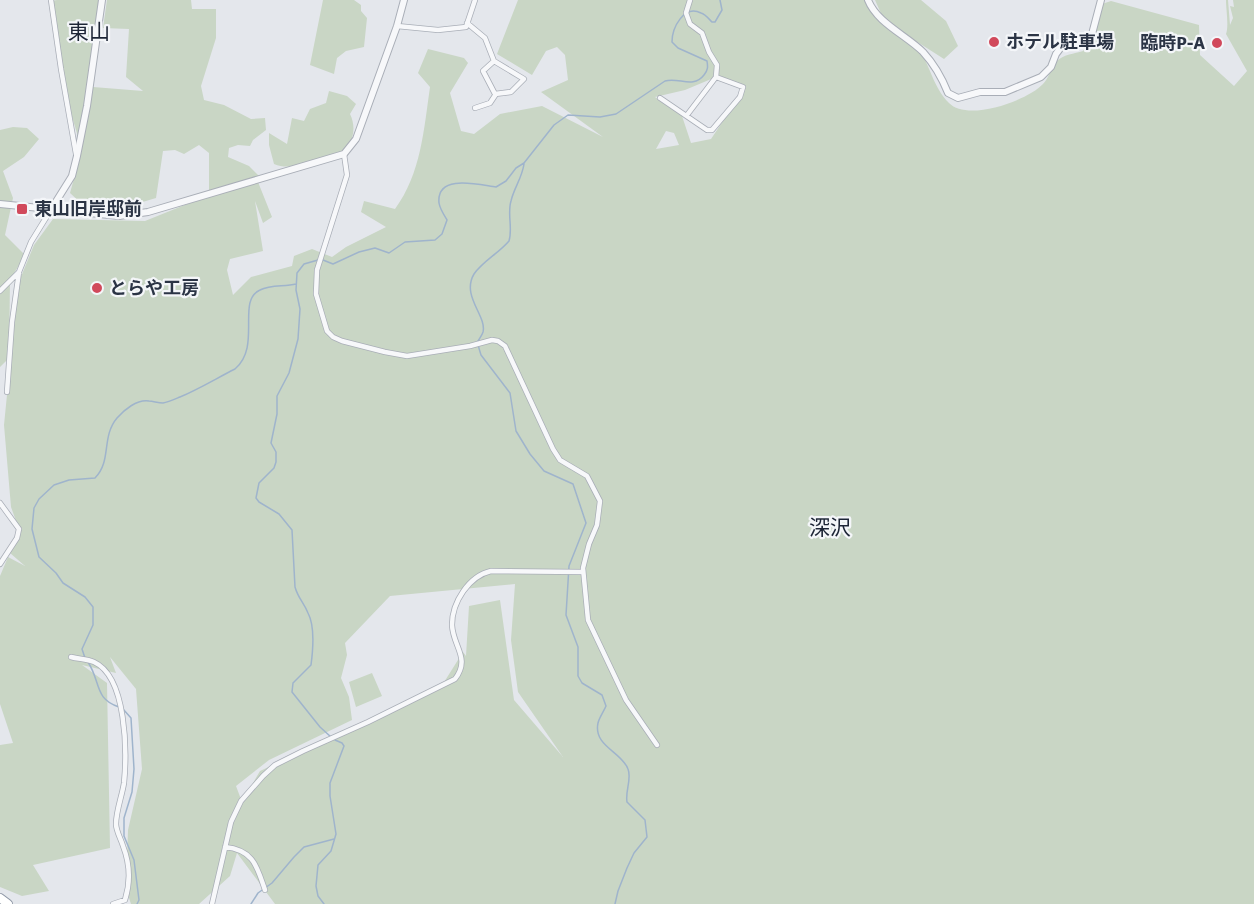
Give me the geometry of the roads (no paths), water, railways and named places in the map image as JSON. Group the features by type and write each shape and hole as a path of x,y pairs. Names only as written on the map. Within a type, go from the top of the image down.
{"highway":[{"path":"0,898 8,904"}],"street":[{"path":"51,0 77,156"},
{"path":"7,392 12,322 19,272 31,242 72,176 87,106 102,0"},
{"path":"0,204 119,216 148,212 344,154 356,140 397,26 404,0"},
{"path":"397,26 438,30 466,27 475,0"},
{"path":"687,115 716,77 717,65 702,33 690,24 686,13 690,0"},
{"path":"868,0 875,12 923,53 938,71 948,93 958,98 980,92 1005,92 1041,77 1052,67 1056,54 1062,46 1080,45 1092,34 1101,0"},
{"path":"467,23 485,38 494,61 524,79 511,92 496,94 490,103 475,108"},
{"path":"494,61 483,70 496,94"},
{"path":"660,98 708,130 712,130 740,97 743,87 716,77"},
{"path":"344,154 347,175 316,270 316,294 327,331 342,341 407,356 470,346 492,340 505,346 553,449 560,460 587,476 600,501 597,525 589,544 583,572 588,620 626,700 657,745"},
{"path":"0,291 19,272"},
{"path":"0,502 19,529 17,538 0,564"},
{"path":"212,904 231,822 241,801 263,776 275,765 455,679 462,665 462,656 454,635 453,616 465,589 482,573 491,571 583,572"},
{"path":"71,657 94,662 104,669 115,686 123,716 126,757 122,798 116,824 129,867 129,886 124,900 113,904"},
{"path":"225,847 236,848 250,856 265,890"}],"waterway":[{"path":"323,260 333,264 359,252 375,248 389,253 405,242 435,240 442,234 447,220 439,203 440,194 444,188 460,183 496,187 506,181 516,168 524,163 554,125 568,115 600,117 616,114 665,81 691,82 700,79 707,70 707,61 678,48 672,42 674,30 680,19 689,12 695,11 715,22 722,10 720,0"},
{"path":"478,341 483,332 483,326 472,298 471,282 478,269 509,241 510,206 524,164"},
{"path":"318,260 304,264 297,273 296,290 300,309 298,339 289,373 277,396 277,414 271,443 276,452 276,462 274,468 259,483 256,498 279,514 292,530 295,587 310,618 313,638 311,665 293,683 292,692 331,737"},
{"path":"85,658 82,649 93,625 93,607 85,597 63,583 39,557 32,529 34,508 39,499 54,485 69,480 95,478 103,464 112,425 131,406 144,401 163,403 169,401 194,391 235,369 243,359 247,348 250,304 253,296 269,287 296,284"},
{"path":"478,345 481,355 510,393 516,431 544,471 573,484 586,523 569,566 566,615 578,647 578,676 582,683 602,695 606,706 598,723 600,738 628,769 627,802 645,820 647,837 634,853 615,904"},
{"path":"88,662 102,695 111,704 119,707"},
{"path":"123,709 131,718 134,769 132,792 124,818 124,836 134,860 139,900 137,904"},
{"path":"324,904 318,896 316,886 318,865 331,851 336,834 330,783 344,746 335,740"},
{"path":"251,904 258,893 272,883 304,847 334,839"}],"place":[{"name":"ホテル駐車場","path":"994,42"},
{"name":"臨時P-A","path":"1217,43"},
{"name":"東山旧岸邸前","path":"22,209"},
{"name":"とらや工房","path":"97,288"}],"district":[{"name":"東山","path":"89,32"},
{"name":"深沢","path":"830,528"}]}
